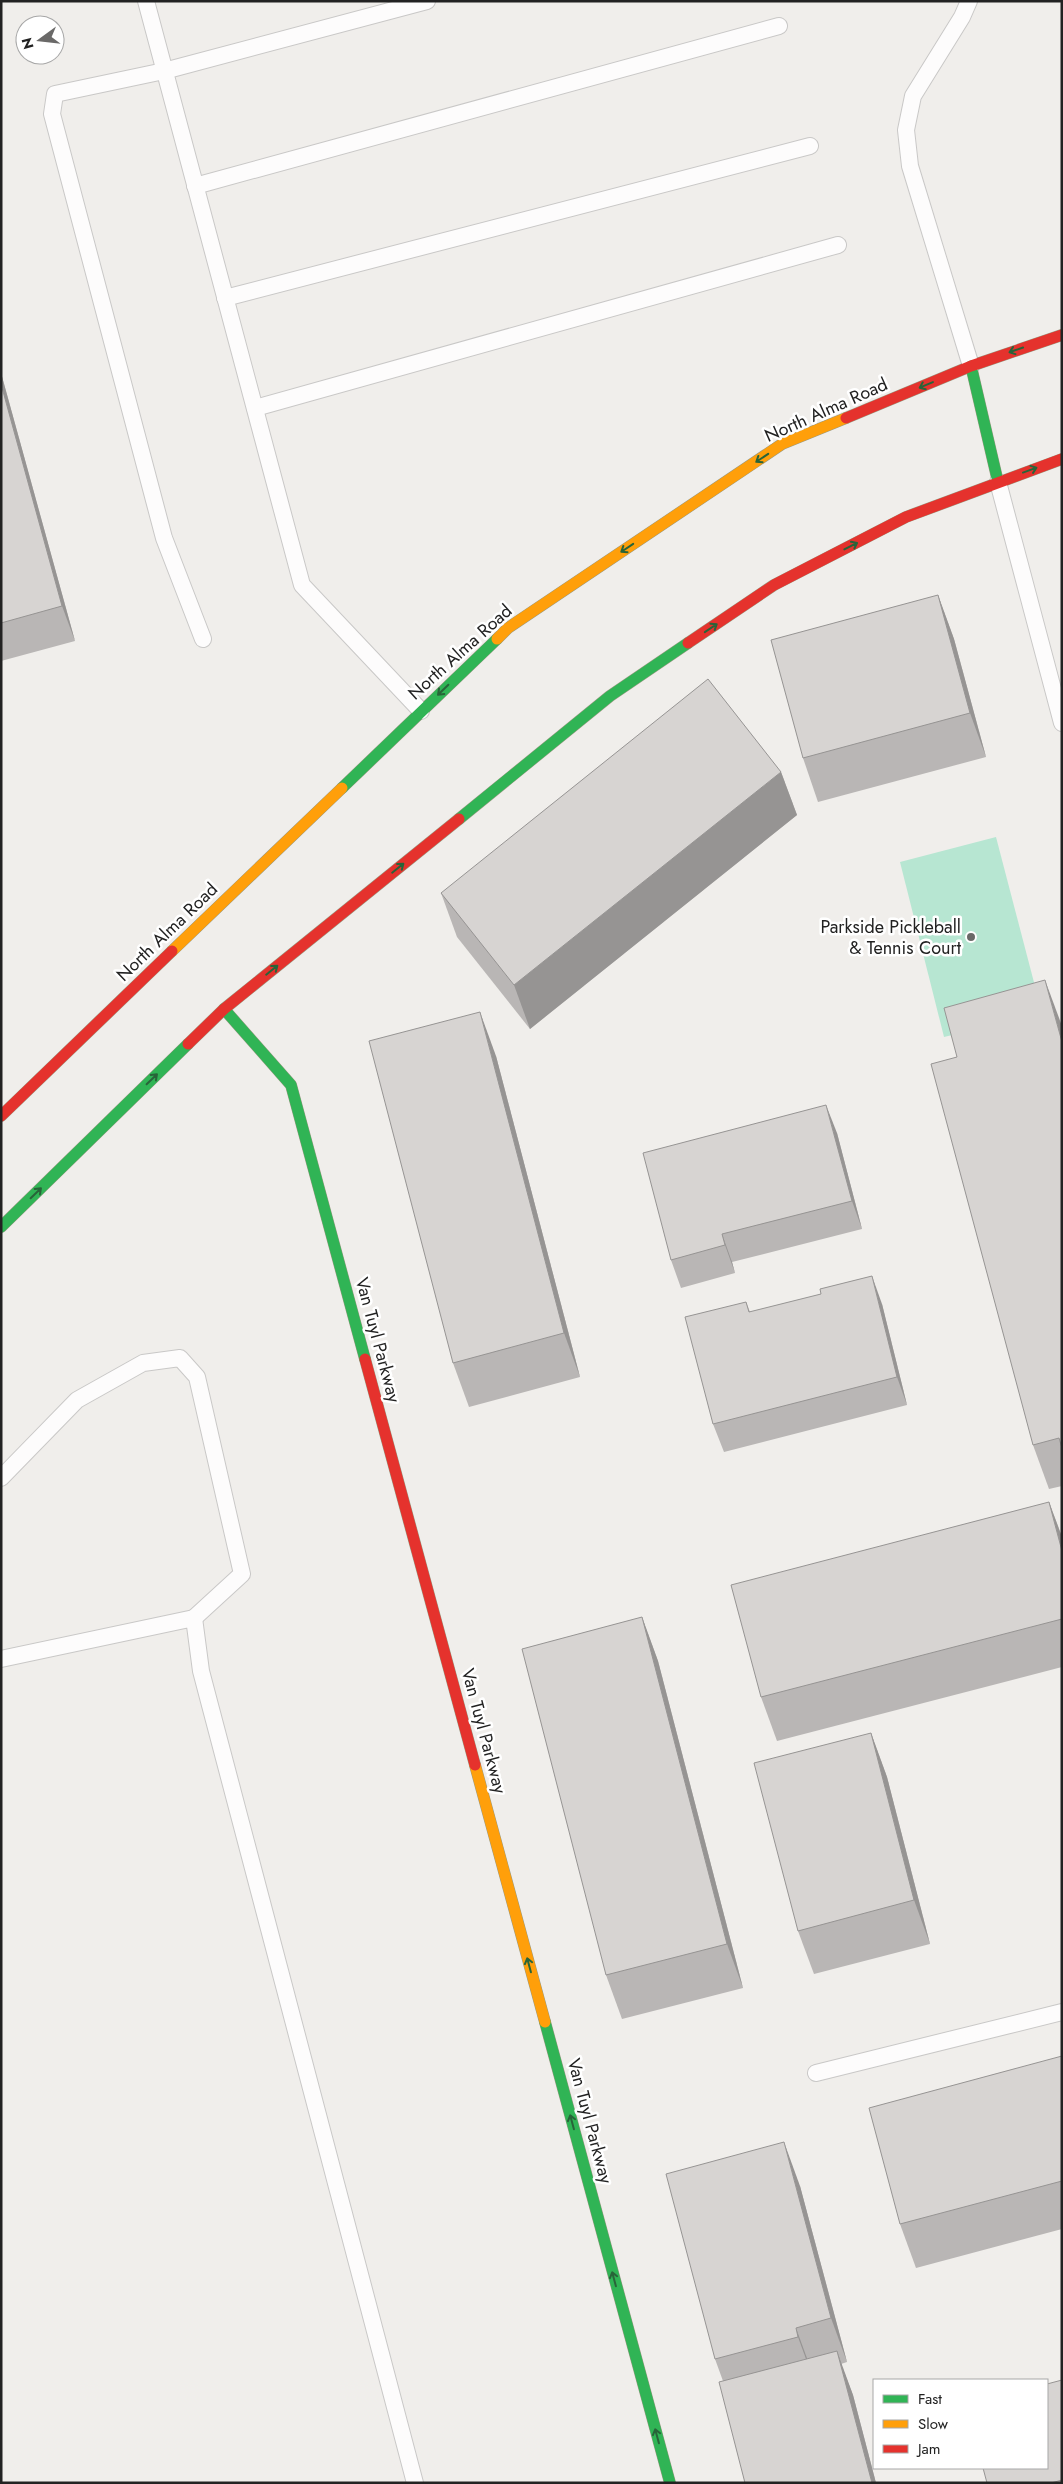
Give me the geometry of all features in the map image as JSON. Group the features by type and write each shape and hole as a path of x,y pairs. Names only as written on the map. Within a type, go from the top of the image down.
{"main road":[{"name":"North Alma Road","path":"1,1116 508,628 782,444 971,366 1062,335"},
{"path":"971,366 998,482"},
{"path":"1,1227 224,1009 618,691 774,585 906,517 1062,459"},
{"name":"Van Tuyl Parkway","path":"224,1009 291,1086 670,2483"}],"lane":[{"path":"146,1 302,585 421,712"},
{"path":"203,639 164,538 52,114 55,94 164,71 427,1"},
{"path":"969,1 962,17 912,96 906,130 910,166 971,366"},
{"path":"195,186 779,26"},
{"path":"225,298 810,146"},
{"path":"255,408 838,245"},
{"path":"998,482 1062,723"},
{"path":"1,1478 77,1400 144,1362 180,1358 197,1377 242,1574 194,1618 1,1659"},
{"path":"194,1618 201,1671 414,2483"},
{"path":"816,2074 1062,2012"}],"green space":[{"name":"Parkside Pickleball & Tennis Court","path":"996,837 1042,1013 944,1037 900,862"}],"building":[{"path":"1,384 62,606 1,623"},
{"path":"938,595 970,713 803,758 771,640"},
{"path":"708,679 781,772 514,985 441,893"},
{"path":"1045,980 1062,1042 1062,1448 1059,1438 1033,1445 931,1064 957,1057 944,1008"},
{"path":"480,1012 564,1333 453,1363 369,1041"},
{"path":"826,1105 852,1201 722,1234 725,1245 671,1260 643,1153"},
{"path":"872,1276 897,1377 713,1424 685,1317 746,1302 749,1312 821,1294 820,1289"},
{"path":"1049,1502 1062,1551 1062,1619 761,1697 731,1585"},
{"path":"642,1617 727,1944 606,1975 522,1649"},
{"path":"871,1733 914,1900 798,1931 754,1763"},
{"path":"1062,2056 1062,2181 900,2224 869,2108"},
{"path":"784,2142 831,2318 796,2328 798,2337 715,2359 666,2174"},
{"path":"837,2351 872,2483 745,2483 719,2382"},
{"path":"1062,2380 1062,2480 1051,2483 987,2483 983,2469 1048,2469 1048,2384"}],"traffic: fast":[{"path":"971,366 998,482"},
{"path":"342,788 497,639"},
{"path":"459,819 610,696 688,643"},
{"path":"224,1009 291,1085 365,1359"},
{"path":"1,1227 188,1044"},
{"path":"545,2022 670,2483"}],"traffic: slow":[{"path":"497,639 508,628 782,444 846,418"},
{"path":"172,951 342,788"},
{"path":"475,1765 545,2022"}],"traffic: jam":[{"path":"846,418 971,366 1062,335"},
{"path":"688,643 774,585 906,517 1062,459"},
{"path":"188,1044 224,1009 459,819"},
{"path":"1,1116 172,951"},
{"path":"365,1359 475,1765"}],"place":[{"name":"Parkside Pickleball & Tennis Court","path":"971,937"}]}
